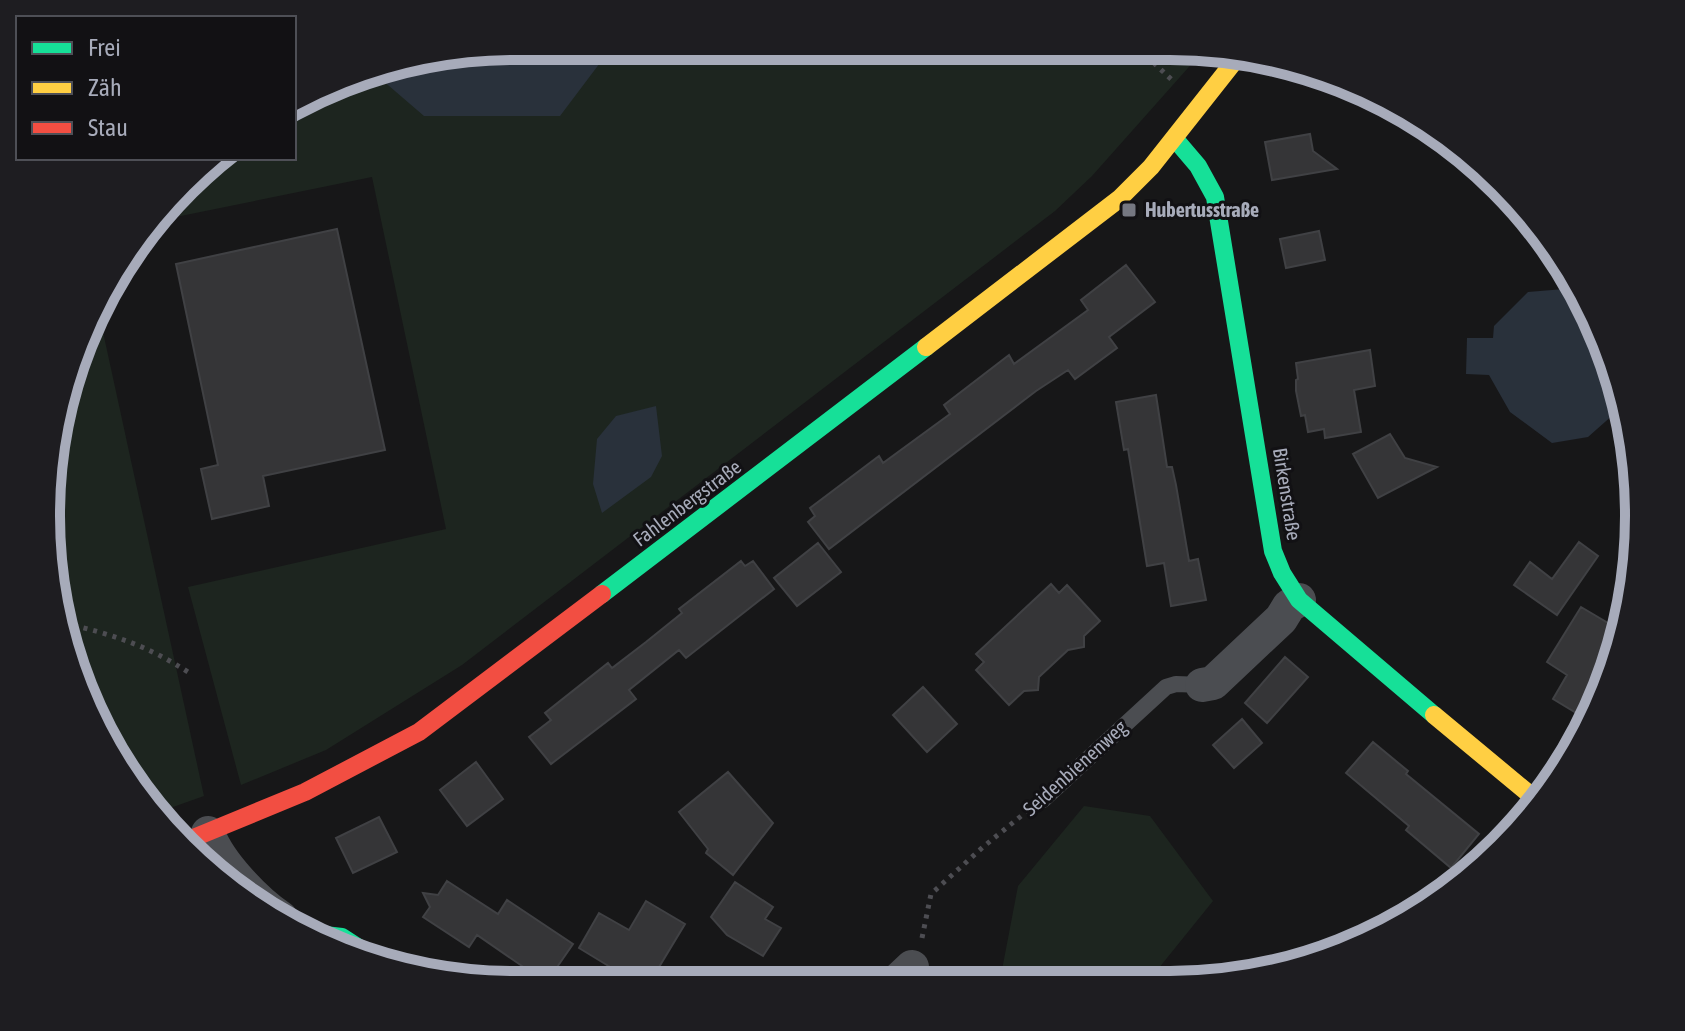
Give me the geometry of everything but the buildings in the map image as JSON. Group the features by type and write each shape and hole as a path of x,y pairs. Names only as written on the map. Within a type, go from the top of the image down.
{"street":[{"path":"1175,139 1232,65"},
{"name":"Birkenstraße","path":"1175,139 1199,165 1215,197 1273,551 1282,573 1299,600 1358,653 1530,795"},
{"name":"Fahlenbergstraße","path":"197,837 325,784 420,731 1119,199 1175,139"},
{"name":"Seidenbienenweg","path":"1202,685 1213,683 1281,619 1289,606 1299,600"},
{"path":"197,837 238,877"}],"lane":[{"name":"Seidenbienenweg","path":"1043,800 1166,687 1176,684 1202,685"}],"path":[{"path":"74,625 119,636 166,658 191,674"},
{"name":"Seidenbienenweg","path":"905,971 931,894 983,847 1043,800"}],"shaded area":[{"path":"516,60 1194,61 1092,176 1055,211 462,665 326,750 241,785 188,587 446,529 372,177 170,218 193,193 231,160 296,160 296,117 369,84 456,64"},
{"path":"602,60 560,116 424,116 382,80 427,69 486,61"},
{"path":"1564,289 1601,369 1613,415 1588,437 1552,443 1510,412 1489,375 1466,374 1467,338 1493,338 1494,326 1528,292"},
{"path":"102,326 204,796 167,809 137,769 95,690 84,662 69,604 60,516 64,456 84,369"},
{"path":"656,406 662,456 651,477 602,513 593,484 597,439 616,416"},
{"path":"1084,806 1150,816 1213,901 1156,971 1002,971 1018,886"}],"traffic: fast":[{"path":"1175,139 1198,166 1215,197 1273,551 1282,573 1299,600 1434,715"},
{"path":"602,594 926,347"}],"traffic: slow":[{"path":"926,347 1119,199 1151,167 1232,65"},
{"path":"1434,715 1530,794"}],"traffic: jam":[{"path":"193,838 305,792 419,732 602,594"}],"place":[{"name":"Hubertusstraße","path":"1129,210"}]}
